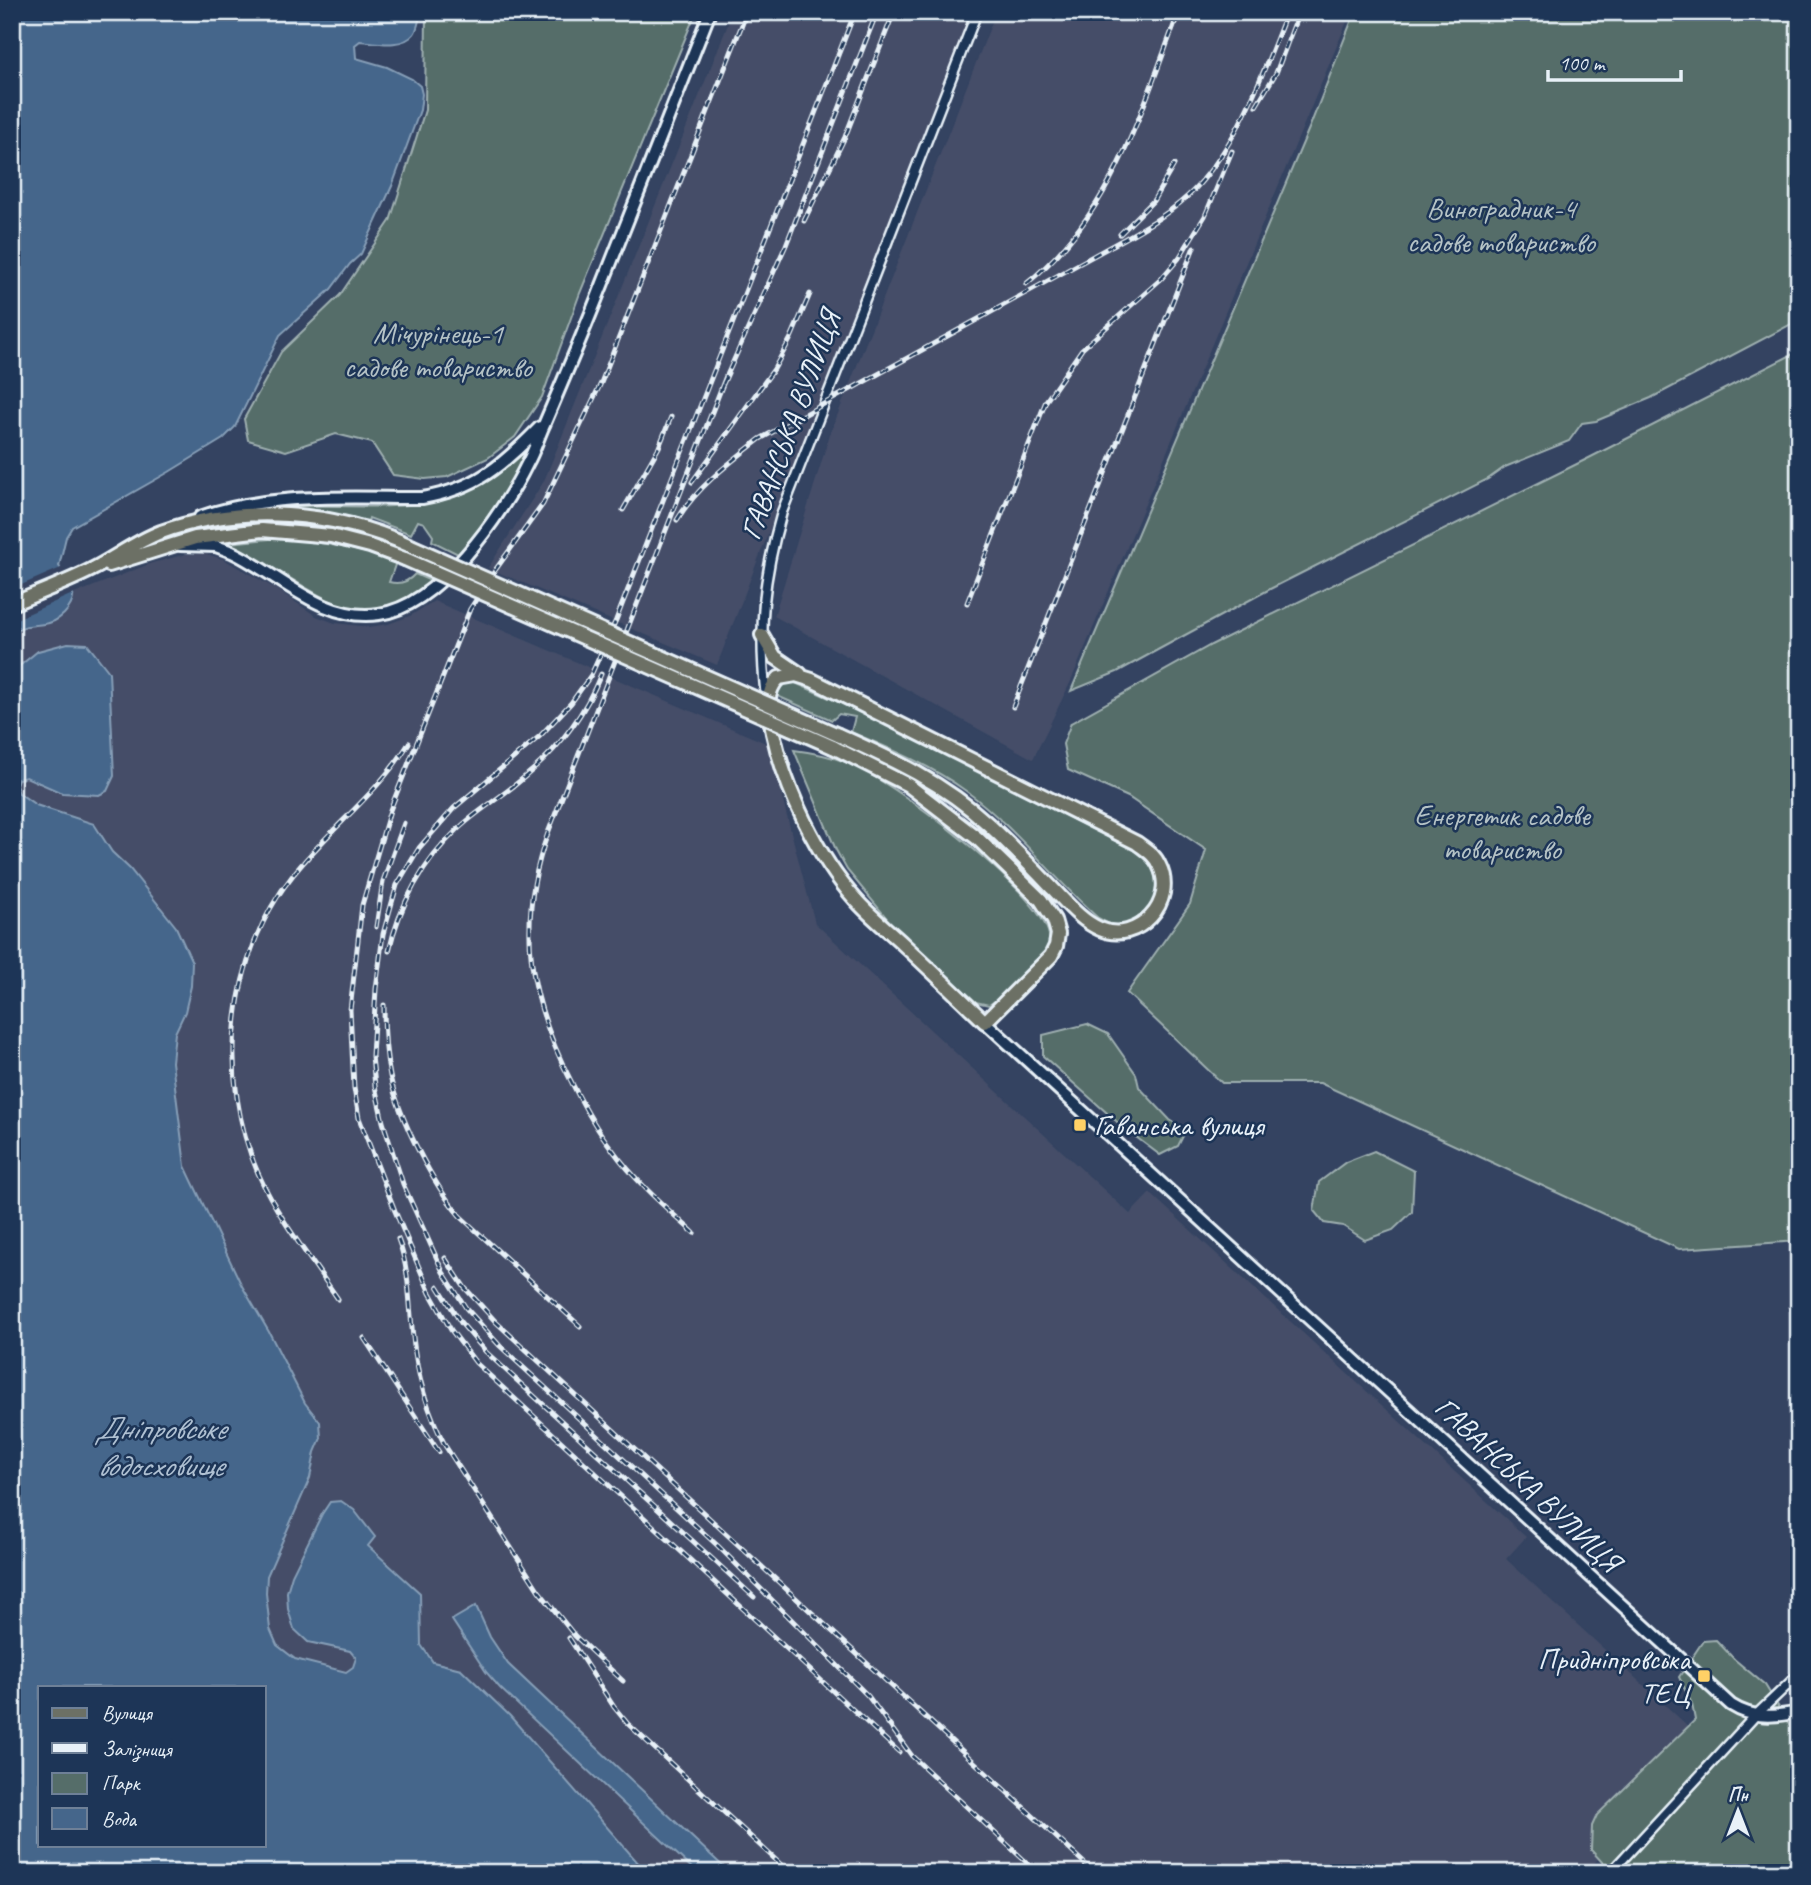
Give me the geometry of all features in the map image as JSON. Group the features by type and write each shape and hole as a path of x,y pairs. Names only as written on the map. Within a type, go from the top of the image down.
{"main road":[{"path":"171,546 191,544 223,549 244,558 326,607 354,615 382,614 425,596 475,543 523,472 572,361 710,12"},
{"path":"92,570 137,542 218,511 275,501 422,498 442,495 476,481 508,460 545,422"},
{"path":"184,525 266,514 307,516 349,524 411,546 896,760 945,788 987,823 1087,922 1099,929 1121,933 1133,930 1152,915 1163,895 1164,884 1159,864 1151,853 1108,828 812,680 775,657 762,635"},
{"path":"12,604 92,570 214,535 262,530 287,531 348,540 405,559 833,747 908,785 951,816 1041,900 1054,920 1058,934 1051,956 985,1022"},
{"path":"767,708 770,691 779,678 796,675 812,680"},
{"name":"ГАВАНСЬКА ВУЛИЦЯ","path":"767,708 781,764 802,814 831,867 856,900 985,1022 1701,1679 1731,1705 1755,1716"},
{"path":"1755,1716 1775,1717 1799,1712"}],"street":[{"name":"ГАВАНСЬКА ВУЛИЦЯ","path":"767,708 762,635 765,579 782,512 977,12"},
{"path":"1610,1873 1755,1716 1799,1674"}],"shaded area":[{"path":"733,12 971,12 717,665 488,568 544,481"},
{"path":"996,12 1351,12 1071,681 1033,759 774,616 830,434"},
{"path":"187,554 206,554 223,559 278,590 316,616 335,623 369,627 388,624 410,616 434,601 768,744 815,923 1130,1214 1150,1193 1526,1537 1506,1559 1701,1738 1586,1873 647,1873 510,1716 461,1669 433,1662 421,1645 420,1593 368,1545 330,1502 310,1542 308,1642 350,1650 356,1658 353,1667 347,1672 295,1659 277,1645 270,1629 267,1609 267,1576 310,1478 321,1438 320,1422 305,1403 242,1286 185,1166 172,1062 175,1033 185,1012 192,962 176,927 130,869 112,852 108,843 75,817 36,805 19,793 16,785 18,779 26,777 81,795 99,795 114,776 109,672 100,662 38,651 12,672 12,632 73,604 74,594 152,563"}],"green space":[{"name":"Мічурінець-1 садове товариство","path":"426,12 696,12 580,293 542,397 515,437 488,458 447,477 425,479 393,475 372,443 336,434 286,451 248,440 244,419 281,352 340,295 390,221 425,110"},
{"name":"Виноградник-4 садове товариство","path":"1355,12 1799,12 1799,320 1651,398 1596,421 1582,423 1569,441 1505,467 1488,479 1270,589 1117,672 1071,691 1310,126"},
{"name":"Енергетик садове товариство","path":"1799,351 1799,1241 1679,1249 1320,1083 1222,1083 1127,993 1190,904 1206,850 1128,797 1068,770 1063,744 1071,723 1211,645"},
{"path":"528,446 507,489 458,554 432,541 433,536 424,523 418,521 411,534 369,518 368,521 322,511 266,507 395,506 451,498 488,480"},
{"path":"248,522 286,523 342,529 396,546 323,528 295,525 243,526 168,542 116,558 186,532"},
{"path":"280,538 339,546 396,562 389,582 404,582 415,574 433,582 395,606 378,611 361,610 327,599 228,543"},
{"path":"793,682 859,711 1145,856 1156,881 1155,897 1146,913 1132,923 1118,927 1098,918 1001,820 966,791 924,765 851,732 855,717 839,714 832,720 775,695 782,685"},
{"path":"794,750 820,754 867,772 961,838 1020,892 1040,916 1049,941 1046,950 1003,995 989,1005 976,1002 894,927 847,870"},
{"path":"1087,1024 1108,1034 1136,1074 1139,1087 1170,1120 1186,1130 1178,1146 1160,1155 1124,1128 1043,1056 1043,1035"},
{"path":"1374,1151 1414,1171 1412,1212 1393,1230 1365,1240 1343,1226 1324,1223 1314,1211 1319,1182 1346,1162"},
{"path":"1716,1640 1765,1685 1799,1740 1799,1869 1796,1873 1612,1873 1591,1850 1592,1826 1597,1815 1695,1720 1692,1704 1679,1677 1703,1641"}],"water":[{"path":"12,12 421,12 415,32 403,42 388,44 360,41 355,45 356,58 387,67 412,79 420,86 422,94 420,110 392,186 361,254 331,289 280,335 235,427 223,439 72,527 66,537 59,566 72,590 69,607 62,616 52,622 12,632"},
{"name":"Дніпровське водосховище","path":"68,643 87,644 109,672 114,776 107,791 99,795 62,793 26,777 18,779 16,785 19,793 36,805 94,824 112,852 130,869 176,927 192,962 191,986 185,1012 175,1033 172,1062 185,1166 242,1286 305,1403 320,1422 321,1438 310,1478 267,1576 270,1629 277,1645 295,1659 346,1672 353,1667 356,1658 350,1651 308,1642 294,1629 288,1609 287,1592 292,1575 322,1514 330,1502 341,1501 354,1510 375,1537 368,1546 420,1593 421,1645 433,1662 461,1669 510,1716 647,1873 12,1873 12,672 38,651"},
{"path":"476,1606 490,1637 508,1664 730,1873 697,1873 500,1688 486,1672 452,1620"}],"pier":[{"path":"63,567 77,592 12,621 12,589"}],"railway":[{"path":"747,12 601,383 543,504 470,609 390,810 362,905 350,1010 354,1088 359,1118 430,1293 451,1330 476,1363 899,1752"},
{"path":"855,12 616,620 591,675 571,703 540,736 454,808 419,848 397,885 383,934 372,1056 383,1122 403,1184 443,1272 466,1308 500,1346 718,1546 868,1696 912,1756 1038,1873"},
{"path":"723,384 786,245 877,12"},
{"path":"804,221 845,137 894,12"},
{"path":"1026,284 1056,256 1081,226 1102,194 1136,124 1179,12"},
{"path":"677,520 704,486 760,439 1124,239 1179,204 1211,170 1238,128 1287,12"},
{"path":"1256,106 1276,73 1299,12"},
{"path":"967,603 1046,401 1082,349 1161,279 1179,258 1205,216 1232,151"},
{"path":"1120,234 1153,201 1174,165"},
{"path":"1013,707 1194,247"},
{"path":"692,482 774,369 810,294"},
{"path":"694,1233 630,1172 601,1134 582,1102 546,1023 537,992 530,931 532,899 548,833 726,376"},
{"path":"623,510 659,447 671,417"},
{"path":"389,951 406,901 433,856 465,823 546,758 577,719 601,674"},
{"path":"338,1299 285,1222 258,1173 245,1136 237,1098 234,1059 236,1019 243,980 254,943 271,907 307,858 383,779 409,743"},
{"path":"376,927 383,881 404,823"},
{"path":"384,1005 387,1058 394,1093 428,1168 460,1216 580,1326"},
{"path":"398,1239 407,1275 420,1380 433,1420 446,1447 539,1591 575,1636 623,1681"},
{"path":"445,1258 465,1288 496,1322 1095,1873"},
{"path":"438,1286 461,1323 486,1352 754,1597"},
{"path":"364,1338 439,1452"},
{"path":"569,1638 628,1724 790,1873"}],"place":[{"name":"Гаванська вулиця","path":"1080,1125"},
{"name":"Придніпровська ТЕЦ","path":"1704,1676"}]}
